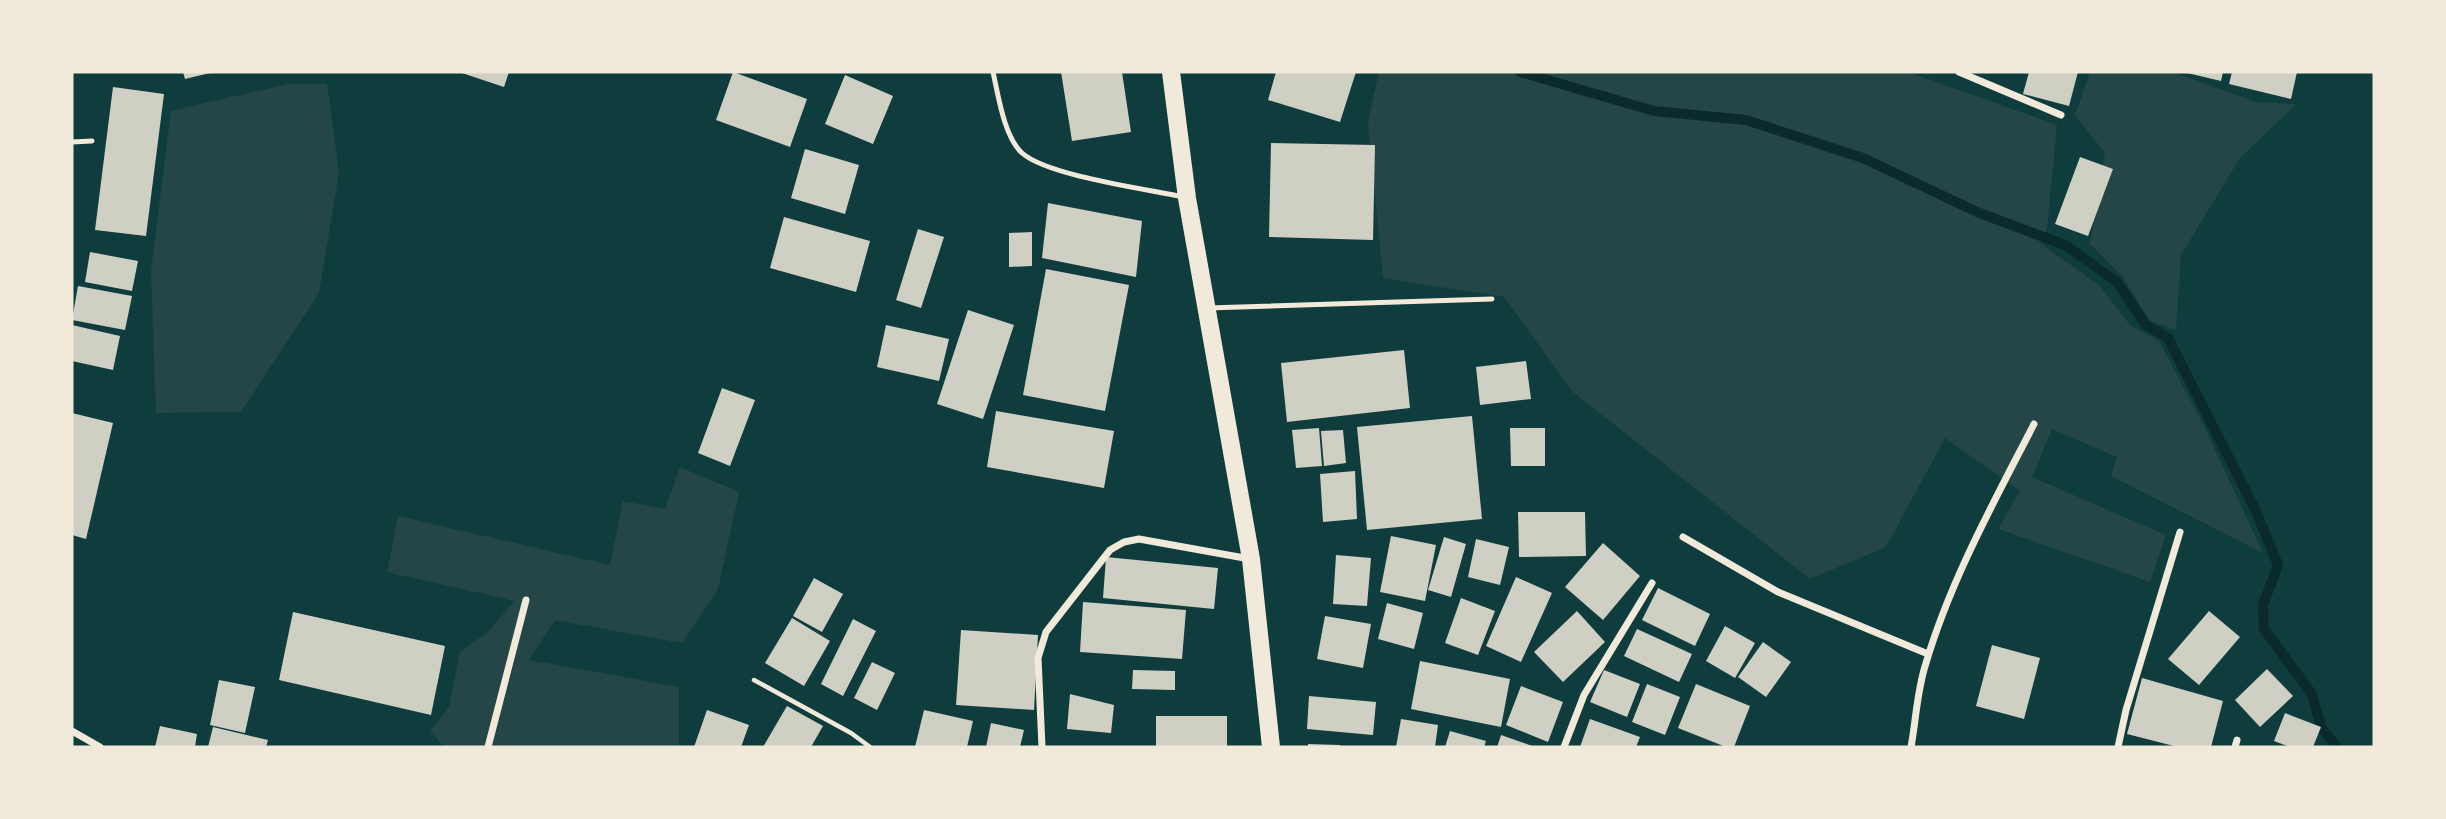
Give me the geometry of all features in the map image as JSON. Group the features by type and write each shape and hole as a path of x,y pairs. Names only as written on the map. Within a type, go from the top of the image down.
{"main road":[{"path":"1171,72 1187,198 1209,308 1251,559 1271,747"}],"street":[{"path":"1959,72 2061,115"},
{"path":"1911,747 1928,654 1957,577 2034,424"},
{"path":"2118,747 2126,710 2180,532"},
{"path":"1683,537 1778,592 1928,654"},
{"path":"1042,747 1040,645 1060,611 1110,550 1124,542 1139,539 1251,559"},
{"path":"1564,747 1584,695 1652,583"},
{"path":"488,747 526,600"},
{"path":"72,731 100,747"}],"lane":[{"path":"993,72 1004,121 1021,152 1049,167 1187,198"},
{"path":"72,142 92,141"},
{"path":"1209,308 1492,299"}],"path":[{"path":"754,680 851,733 870,747"}],"shaded area":[{"path":"1379,72 1908,72 2057,125 2047,228 2040,243 2100,286 2130,325 2159,341 2204,426 2263,553 2111,476 2117,457 2052,429 2032,477 2166,535 2150,582 1998,529 2020,491 1945,438 1886,547 1810,579 1573,392 1504,297 1383,278 1368,122"},
{"path":"2090,72 2173,72 2256,102 2296,104 2240,158 2181,255 2176,330 2150,321 2122,276 2090,244 2105,153 2075,115"},
{"path":"287,84 327,84 339,173 319,293 241,412 156,413 151,272 171,111"},
{"path":"680,467 739,492 718,589 682,643 555,620 529,660 679,687 679,747 444,747 430,731 449,707 460,652 488,632 514,601 387,572 398,516 610,565 623,501 665,509"}],"building":[{"path":"183,72 209,72 210,73 185,79"},
{"path":"459,72 509,72 504,87"},
{"path":"733,72 807,99 790,147 716,120"},
{"path":"1061,72 1122,72 1131,132 1072,141"},
{"path":"1276,72 1356,72 1340,122 1268,100"},
{"path":"2029,72 2078,72 2069,106 2023,94"},
{"path":"2183,72 2223,72 2221,81"},
{"path":"2232,72 2297,72 2291,99 2229,84"},
{"path":"845,75 893,96 873,144 825,124"},
{"path":"113,87 164,94 146,236 95,230"},
{"path":"1271,143 1375,145 1373,240 1269,237"},
{"path":"805,149 859,165 845,214 791,198"},
{"path":"2080,157 2113,169 2088,236 2055,224"},
{"path":"1048,203 1142,221 1136,277 1042,258"},
{"path":"784,217 870,241 856,292 770,268"},
{"path":"918,229 944,237 921,308 896,300"},
{"path":"1032,232 1032,266 1009,267 1009,233"},
{"path":"90,252 138,261 132,291 85,282"},
{"path":"1046,269 1129,285 1105,411 1023,395"},
{"path":"78,286 132,296 125,330 72,320"},
{"path":"968,310 1014,325 983,419 937,404"},
{"path":"72,325 120,336 113,370 72,361"},
{"path":"886,325 949,339 939,381 877,367"},
{"path":"1404,350 1410,408 1287,422 1281,363"},
{"path":"1526,361 1531,399 1480,405 1476,367"},
{"path":"722,388 755,400 730,466 698,453"},
{"path":"996,411 1114,431 1104,488 987,467"},
{"path":"72,413 113,423 86,539 72,535"},
{"path":"1472,416 1482,519 1367,530 1357,427"},
{"path":"1319,428 1322,466 1296,468 1292,430"},
{"path":"1510,428 1545,428 1545,466 1511,466"},
{"path":"1343,430 1346,463 1324,466 1321,431"},
{"path":"1355,471 1357,519 1323,522 1320,474"},
{"path":"1518,512 1585,512 1586,556 1519,557"},
{"path":"1391,536 1436,545 1425,601 1380,592"},
{"path":"1444,537 1466,544 1451,597 1428,590"},
{"path":"1476,539 1509,547 1500,585 1468,577"},
{"path":"1603,543 1640,576 1603,620 1565,587"},
{"path":"1336,555 1371,558 1367,606 1333,604"},
{"path":"1106,557 1218,568 1214,609 1103,598"},
{"path":"1516,577 1552,593 1521,662 1486,646"},
{"path":"814,578 843,594 822,632 793,616"},
{"path":"1658,588 1710,614 1695,646 1642,620"},
{"path":"1461,598 1495,611 1478,655 1445,643"},
{"path":"1083,602 1186,610 1182,659 1080,652"},
{"path":"1387,603 1423,613 1414,649 1378,639"},
{"path":"1577,611 1605,642 1563,682 1534,652"},
{"path":"2209,611 2240,637 2199,685 2168,659"},
{"path":"293,612 445,646 431,715 279,680"},
{"path":"1325,616 1371,624 1363,668 1317,659"},
{"path":"792,618 830,641 804,686 765,663"},
{"path":"853,619 876,631 843,696 821,684"},
{"path":"1725,626 1755,643 1735,678 1706,661"},
{"path":"1637,629 1692,654 1679,682 1624,656"},
{"path":"961,630 1038,635 1034,710 956,705"},
{"path":"1763,642 1791,662 1766,697 1738,677"},
{"path":"1992,645 2040,658 2024,719 1976,706"},
{"path":"1420,661 1510,679 1501,727 1411,709"},
{"path":"872,662 895,673 877,710 854,698"},
{"path":"2267,669 2293,696 2260,727 2235,700"},
{"path":"1133,670 1175,671 1175,690 1132,689"},
{"path":"1604,670 1640,684 1627,717 1590,702"},
{"path":"2142,678 2223,701 2211,747 2178,747 2127,734"},
{"path":"219,680 255,687 245,733 210,725"},
{"path":"1647,684 1680,697 1665,735 1632,722"},
{"path":"1696,684 1750,706 1734,747 1726,747 1678,728"},
{"path":"1521,686 1563,702 1548,742 1506,725"},
{"path":"1070,694 1114,705 1111,733 1067,729"},
{"path":"1309,696 1376,702 1373,735 1307,729"},
{"path":"787,706 823,726 811,747 763,747"},
{"path":"707,710 749,725 741,747 694,747"},
{"path":"924,710 973,721 967,747 915,747"},
{"path":"2285,713 2321,727 2313,747 2290,747 2274,741"},
{"path":"1156,716 1227,716 1227,747 1156,747"},
{"path":"1401,719 1438,725 1435,747 1396,747"},
{"path":"1590,719 1640,737 1636,747 1580,747"},
{"path":"991,723 1024,730 1020,747 986,747"},
{"path":"160,726 197,734 195,747 155,747"},
{"path":"213,727 268,740 266,747 208,747"},
{"path":"1450,731 1486,741 1484,747 1445,747"},
{"path":"1501,735 1535,747 1497,747"},
{"path":"1308,744 1340,745 1340,747 1308,747"}],"waterway":[{"path":"1520,72 1654,111 1746,120 1863,158 1977,212 2065,245 2117,282 2146,325 2168,338 2256,511 2278,565 2263,605 2264,629 2312,694 2321,727 2337,747"}]}
